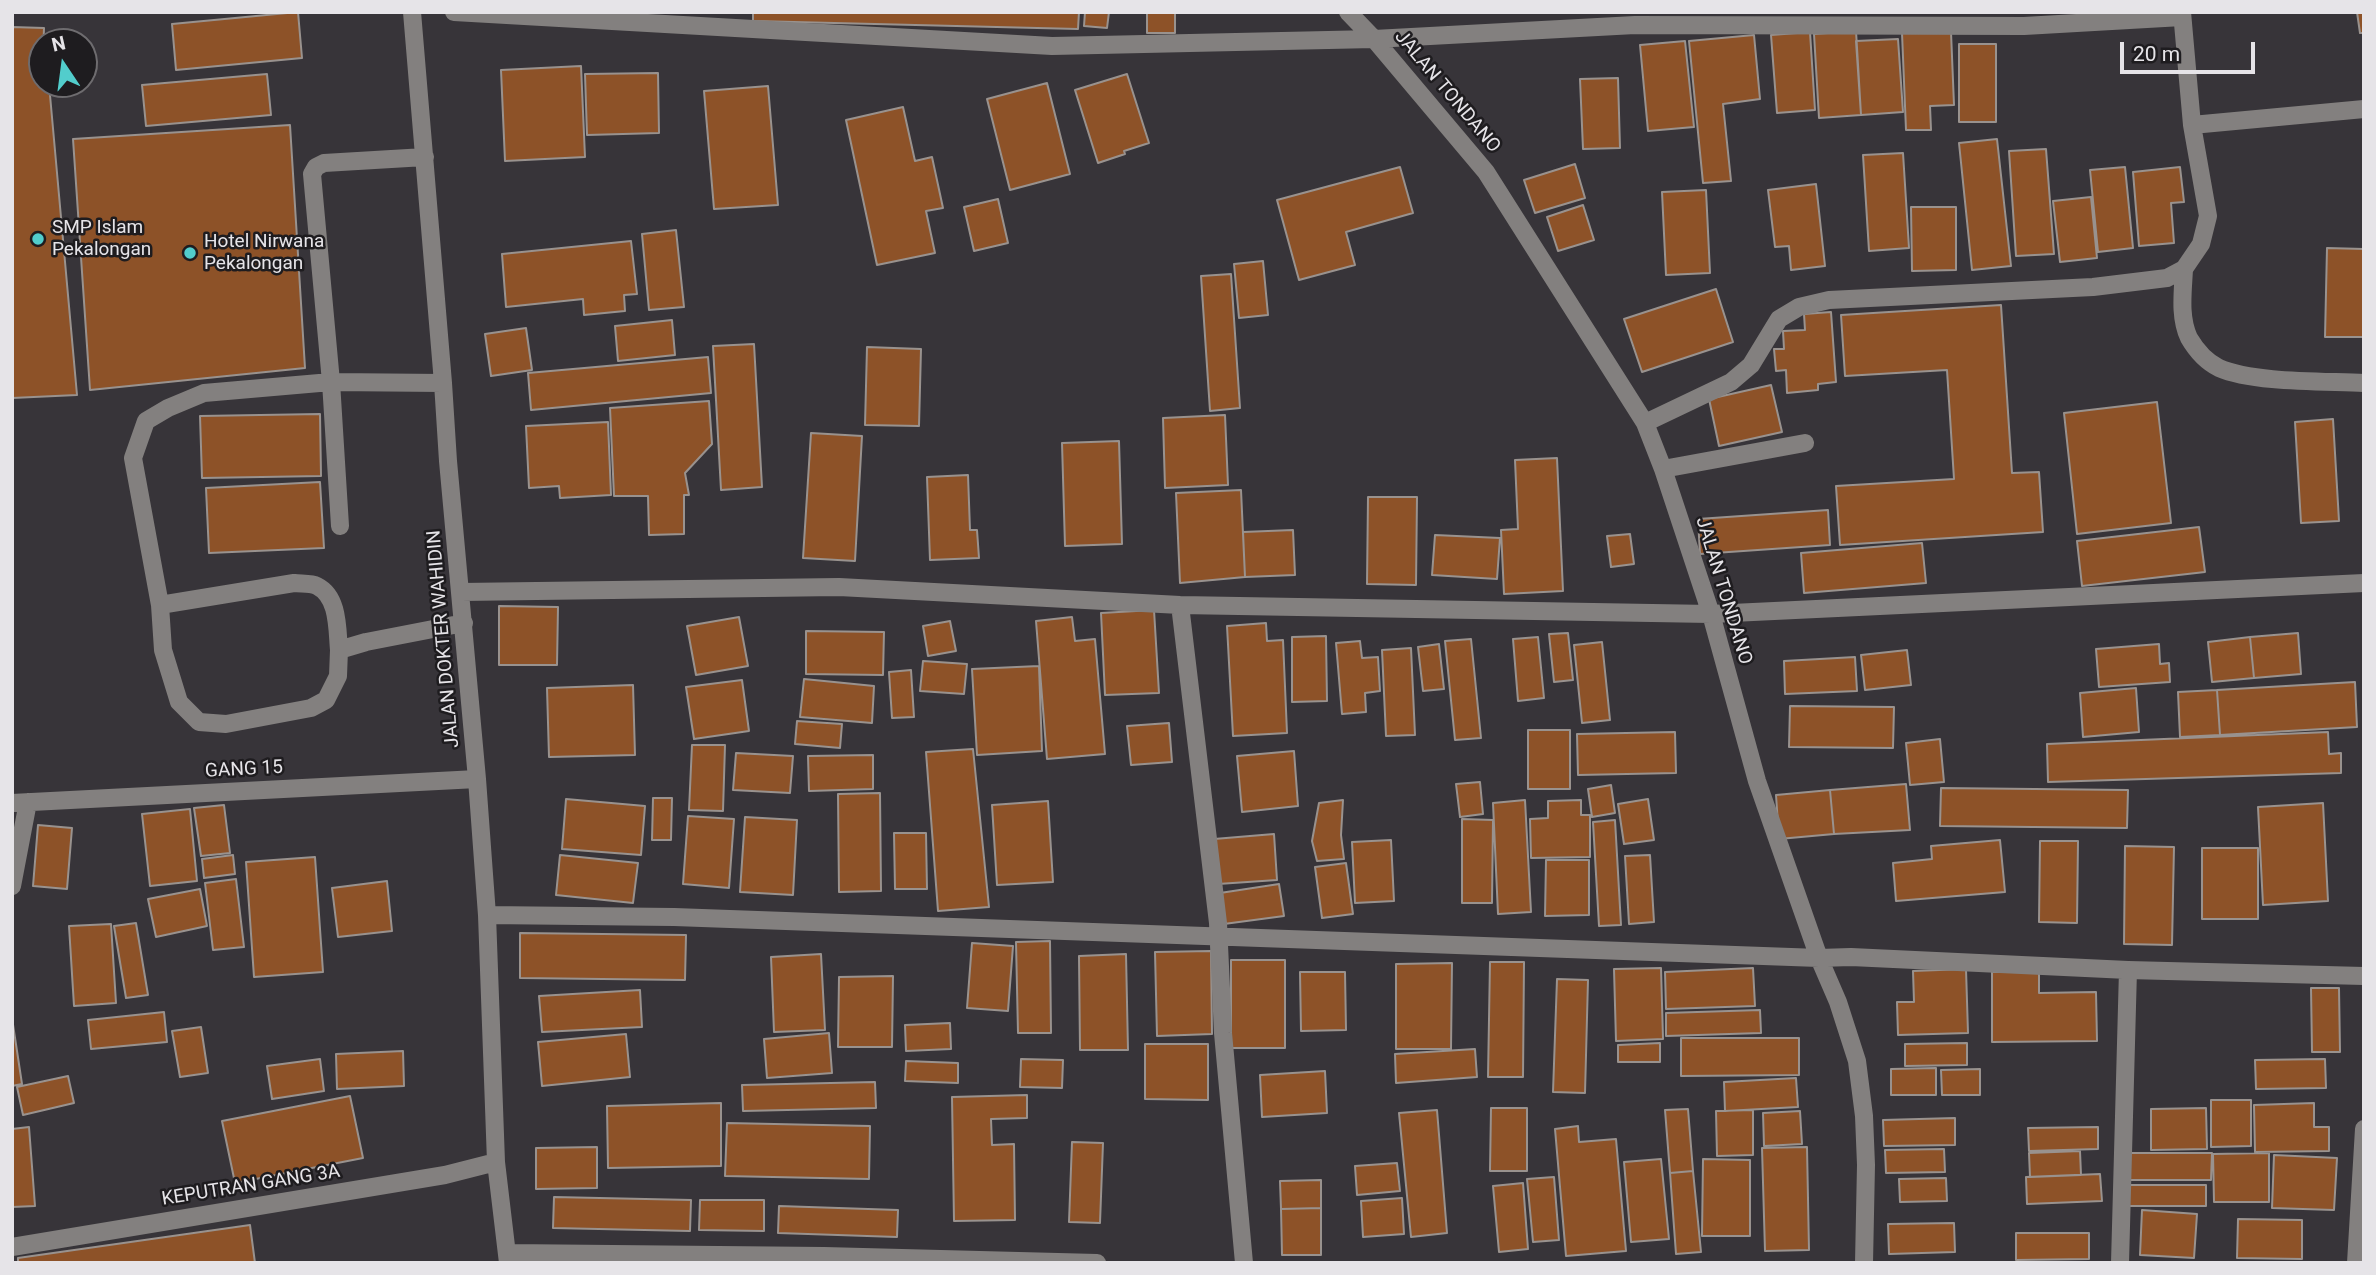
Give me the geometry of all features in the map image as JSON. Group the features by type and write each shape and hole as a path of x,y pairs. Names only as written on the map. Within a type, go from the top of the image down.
{"street":[{"name":"JALAN DOKTER WAHIDIN","path":"412,12 477,779 486,915 496,1162 508,1258"},
{"path":"454,12 1052,46 1374,39 1634,19 2024,26 2182,15 2192,125 2208,216 2201,244 2184,268 2167,278 2093,287 1829,300 1799,307 1779,319 1751,365 1731,382 1645,423"},
{"name":"JALAN TONDANO","path":"1348,12 1486,172 1645,423 1663,469 1710,614 1758,781 1857,1061 1864,1116 1866,1166 1864,1263"},
{"path":"2192,125 2364,109"},
{"path":"341,526 312,174 316,167 324,163 425,157"},
{"path":"2184,268 2182,308 2188,336 2200,354 2217,367 2241,375 2364,383"},
{"path":"160,605 294,583 315,585 326,593 334,606 339,650 338,676 326,700 311,709 226,724 199,722 179,702 163,650 160,605 133,458 146,421 168,408 204,393 331,382 443,383"},
{"path":"1663,469 1805,443"},
{"path":"461,592 839,587 1180,605 1710,614 2364,583"},
{"path":"1180,605 1218,936 1223,1033 1244,1263"},
{"path":"339,650 366,642 464,623"},
{"name":"GANG 15","path":"20,802 477,779"},
{"path":"12,886 20,802"},
{"path":"486,915 687,917 1851,957 2128,970 2364,976"},
{"path":"2120,1263 2128,970"},
{"path":"2357,1263 2364,1129"},
{"name":"KEPUTRAN GANG 3A","path":"12,1247 445,1175 496,1162"},
{"path":"508,1258 824,1256 1097,1263"}],"building":[{"path":"298,12 302,58 176,70 172,24"},
{"path":"753,12 1079,12 1078,29 753,21"},
{"path":"1085,12 1109,12 1107,28 1084,26"},
{"path":"1147,12 1175,12 1175,33 1147,33"},
{"path":"2357,12 2364,12 2364,33 2360,33"},
{"name":"SMP Islam Pekalongan","path":"12,27 44,28 28,28 28,98 50,98 77,395 12,398"},
{"path":"1856,31 1861,115 1819,118 1814,34"},
{"path":"1810,32 1815,110 1777,113 1771,35"},
{"path":"1951,32 1954,105 1930,106 1931,130 1906,130 1902,33"},
{"path":"1754,35 1760,99 1723,104 1731,181 1703,183 1689,41"},
{"path":"1898,39 1903,112 1861,115 1856,41"},
{"path":"1685,41 1694,127 1648,131 1640,45"},
{"path":"1959,44 1996,44 1996,122 1959,122"},
{"path":"581,66 585,157 505,161 501,70"},
{"path":"658,73 659,133 587,135 585,74"},
{"path":"267,74 271,115 146,126 142,85"},
{"path":"1127,74 1149,143 1098,163 1075,90"},
{"path":"1618,78 1620,148 1583,149 1580,79"},
{"path":"1047,83 1070,174 1010,190 987,99"},
{"path":"768,86 778,205 714,209 704,91"},
{"path":"903,107 915,161 932,157 943,208 926,211 935,253 877,265 846,120"},
{"name":"Hotel Nirwana Pekalongan","path":"290,125 305,368 90,390 73,139"},
{"path":"1997,139 2011,266 1972,270 1959,143"},
{"path":"2046,149 2054,254 2016,256 2009,151"},
{"path":"1903,153 1909,248 1869,251 1863,155"},
{"path":"1575,164 1585,198 1535,213 1524,180"},
{"path":"1400,167 1413,213 1346,232 1355,265 1299,280 1277,200"},
{"path":"2125,167 2133,248 2098,252 2090,170"},
{"path":"2180,167 2184,202 2171,203 2174,243 2139,246 2133,172"},
{"path":"1816,184 1825,266 1791,270 1789,246 1775,247 1768,190"},
{"path":"1706,190 1710,273 1666,275 1662,192"},
{"path":"2091,197 2097,258 2060,262 2053,201"},
{"path":"998,199 1008,243 974,251 964,207"},
{"path":"1583,205 1594,240 1558,251 1547,217"},
{"path":"1911,207 1956,207 1956,270 1912,271"},
{"path":"676,230 684,307 649,310 642,234"},
{"path":"631,241 637,294 624,295 625,311 584,315 583,299 506,307 502,254"},
{"path":"2327,248 2364,249 2364,337 2325,337"},
{"path":"1263,261 1268,315 1239,318 1234,264"},
{"path":"1231,274 1240,408 1210,411 1201,276"},
{"path":"1716,289 1733,342 1642,372 1624,319"},
{"path":"2001,305 2012,473 2039,472 2043,532 1840,545 1836,486 1954,479 1947,370 1845,376 1841,315"},
{"path":"1831,312 1836,382 1818,384 1818,390 1787,393 1786,370 1776,371 1774,349 1784,349 1783,331 1805,330 1804,314"},
{"path":"672,320 675,355 618,361 615,326"},
{"path":"526,328 532,370 491,376 485,334"},
{"path":"754,344 762,487 721,490 713,346"},
{"path":"867,347 921,349 919,426 865,425"},
{"path":"708,357 711,393 531,410 528,373"},
{"path":"1771,385 1782,432 1719,446 1709,399"},
{"path":"709,401 712,444 685,473 689,495 684,495 684,534 649,535 648,496 614,496 610,408"},
{"path":"2157,402 2171,523 2077,534 2064,413"},
{"path":"320,414 321,476 202,478 200,416"},
{"path":"1225,415 1228,485 1165,488 1163,418"},
{"path":"2333,419 2339,521 2301,523 2295,422"},
{"path":"608,422 611,495 560,498 559,486 529,488 526,426"},
{"path":"811,433 862,436 855,561 803,558"},
{"path":"1119,441 1122,544 1065,546 1062,443"},
{"path":"1557,458 1563,591 1504,594 1501,530 1518,529 1515,460"},
{"path":"968,475 970,530 977,530 979,558 930,560 927,477"},
{"path":"320,482 324,548 209,553 206,488"},
{"path":"1241,490 1245,577 1180,583 1176,493"},
{"path":"1368,497 1417,497 1416,585 1367,584"},
{"path":"1828,510 1830,545 1700,554 1698,519"},
{"path":"2199,527 2205,572 2082,586 2077,541"},
{"path":"1293,530 1295,575 1245,577 1243,532"},
{"path":"1630,534 1634,564 1611,567 1607,536"},
{"path":"1435,535 1500,538 1497,579 1432,575"},
{"path":"1922,543 1926,583 1804,593 1801,553"},
{"path":"499,606 558,607 557,665 499,665"},
{"path":"1154,610 1159,693 1105,695 1101,613"},
{"path":"739,617 748,666 696,675 687,626"},
{"path":"1072,617 1075,641 1095,639 1105,754 1047,759 1036,621"},
{"path":"950,621 956,651 928,656 923,626"},
{"path":"1266,623 1267,641 1283,640 1287,733 1233,736 1227,626"},
{"path":"806,631 884,632 883,675 806,674"},
{"path":"1568,633 1573,680 1554,682 1549,634"},
{"path":"2298,633 2301,674 2254,678 2250,637"},
{"path":"1326,636 1327,701 1292,702 1292,637"},
{"path":"1538,637 1544,698 1518,701 1513,639"},
{"path":"2250,637 2254,678 2212,682 2208,642"},
{"path":"1471,639 1481,738 1455,740 1445,641"},
{"path":"1360,641 1362,658 1378,657 1380,691 1365,693 1366,712 1342,714 1336,643"},
{"path":"1602,642 1610,720 1582,723 1574,645"},
{"path":"1439,644 1444,689 1423,691 1418,647"},
{"path":"2159,644 2160,664 2169,663 2170,682 2099,687 2096,649"},
{"path":"1411,648 1415,735 1386,736 1382,650"},
{"path":"1907,650 1911,685 1865,690 1861,655"},
{"path":"1855,657 1857,691 1785,694 1784,661"},
{"path":"923,661 967,664 964,694 920,691"},
{"path":"1039,666 1042,751 977,755 972,669"},
{"path":"911,670 914,717 892,718 889,672"},
{"path":"804,679 874,686 872,723 800,717"},
{"path":"742,680 749,731 694,739 686,687"},
{"path":"2355,682 2357,727 2220,735 2217,690"},
{"path":"633,685 635,755 549,757 547,688"},
{"path":"2136,688 2139,732 2083,737 2080,693"},
{"path":"2217,690 2220,735 2180,737 2178,692"},
{"path":"1790,706 1894,707 1893,748 1789,747"},
{"path":"797,721 842,724 840,748 795,744"},
{"path":"1169,723 1172,762 1131,765 1127,726"},
{"path":"1528,730 1570,730 1570,789 1528,789"},
{"path":"1675,732 1676,773 1578,775 1577,734"},
{"path":"2328,732 2329,754 2341,753 2341,773 2048,782 2047,744"},
{"path":"1940,739 1944,782 1910,785 1906,743"},
{"path":"692,745 725,745 723,811 689,810"},
{"path":"973,749 989,907 938,911 926,752"},
{"path":"1294,751 1298,806 1242,812 1237,756"},
{"path":"736,753 793,756 790,793 733,790"},
{"path":"873,755 873,789 809,791 808,756"},
{"path":"1480,782 1483,814 1460,817 1456,784"},
{"path":"1906,784 1910,830 1834,834 1830,790"},
{"path":"1611,785 1615,813 1592,817 1588,789"},
{"path":"1941,788 2128,790 2127,828 1940,826"},
{"path":"1830,790 1834,834 1779,839 1776,795"},
{"path":"880,793 881,891 839,892 838,794"},
{"path":"653,798 672,798 671,840 652,840"},
{"path":"566,799 645,806 641,855 562,849"},
{"path":"1648,799 1654,840 1624,844 1618,804"},
{"path":"1343,800 1341,835 1344,859 1317,861 1312,841 1319,803"},
{"path":"1525,800 1531,912 1498,914 1493,803"},
{"path":"1581,800 1581,815 1590,815 1590,857 1531,858 1530,819 1548,818 1548,801"},
{"path":"1048,801 1053,882 997,885 992,805"},
{"path":"2323,803 2328,901 2263,905 2258,807"},
{"path":"224,805 230,853 201,856 194,808"},
{"path":"190,809 197,881 150,886 142,814"},
{"path":"688,816 734,819 729,888 683,884"},
{"path":"745,817 797,820 793,895 740,892"},
{"path":"1462,819 1493,820 1492,903 1462,903"},
{"path":"1615,820 1621,925 1599,926 1593,822"},
{"path":"38,825 72,828 67,889 33,886"},
{"path":"894,833 926,833 927,889 895,889"},
{"path":"1274,834 1277,880 1218,884 1214,839"},
{"path":"1391,840 1394,901 1355,903 1352,842"},
{"path":"2000,840 2005,892 1896,901 1893,863 1932,859 1931,846"},
{"path":"2040,841 2078,841 2077,923 2039,922"},
{"path":"2125,846 2174,847 2172,945 2124,944"},
{"path":"2202,848 2258,848 2258,919 2202,919"},
{"path":"233,855 235,874 204,878 202,859"},
{"path":"560,855 638,863 633,903 556,895"},
{"path":"1650,855 1654,922 1629,924 1625,856"},
{"path":"315,857 323,972 254,977 246,862"},
{"path":"1546,860 1589,860 1589,915 1545,916"},
{"path":"1346,863 1353,914 1322,918 1315,867"},
{"path":"236,879 244,947 213,950 205,883"},
{"path":"387,881 392,931 338,937 332,888"},
{"path":"1279,884 1284,916 1224,924 1220,893"},
{"path":"200,889 207,926 156,937 148,899"},
{"path":"136,923 148,995 126,998 114,926"},
{"path":"111,924 116,1003 74,1006 69,926"},
{"path":"520,933 686,935 685,980 520,978"},
{"path":"1050,941 1051,1033 1018,1033 1016,942"},
{"path":"972,943 1013,946 1008,1011 967,1008"},
{"path":"1211,951 1212,1034 1157,1036 1155,952"},
{"path":"821,954 825,1030 774,1032 771,957"},
{"path":"1126,954 1128,1050 1080,1050 1079,956"},
{"path":"1231,960 1285,960 1285,1048 1231,1048"},
{"path":"1490,962 1524,962 1523,1077 1488,1077"},
{"path":"1452,963 1451,1049 1396,1049 1396,964"},
{"path":"1661,968 1663,1039 1616,1041 1614,969"},
{"path":"1753,968 1755,1006 1666,1009 1665,972"},
{"path":"1966,969 1968,1033 1898,1035 1897,1002 1914,1002 1913,971"},
{"path":"1300,972 1345,972 1346,1030 1301,1031"},
{"path":"1992,972 2039,972 2039,993 2096,992 2097,1041 1992,1042"},
{"path":"893,976 892,1047 838,1047 839,977"},
{"path":"1557,979 1588,980 1585,1093 1553,1092"},
{"path":"2311,988 2339,988 2340,1052 2312,1052"},
{"path":"640,990 642,1027 542,1032 539,996"},
{"path":"1760,1010 1761,1033 1666,1036 1666,1013"},
{"path":"164,1012 167,1042 91,1049 88,1020"},
{"path":"12,1018 22,1084 12,1086"},
{"path":"950,1023 951,1049 906,1051 905,1025"},
{"path":"201,1027 208,1073 180,1077 172,1031"},
{"path":"829,1033 832,1073 767,1078 764,1039"},
{"path":"626,1034 630,1077 542,1086 538,1042"},
{"path":"1681,1038 1799,1038 1799,1075 1681,1076"},
{"path":"1660,1043 1660,1062 1618,1062 1618,1045"},
{"path":"1967,1043 1967,1065 1905,1066 1905,1044"},
{"path":"1145,1044 1208,1044 1208,1100 1145,1099"},
{"path":"1475,1049 1477,1077 1396,1083 1395,1054"},
{"path":"403,1051 404,1086 337,1089 336,1054"},
{"path":"320,1059 324,1091 272,1099 267,1066"},
{"path":"1021,1059 1063,1060 1062,1088 1020,1087"},
{"path":"2325,1059 2326,1088 2256,1089 2255,1060"},
{"path":"906,1061 958,1063 958,1083 905,1081"},
{"path":"1936,1068 1936,1095 1891,1095 1891,1069"},
{"path":"1980,1069 1980,1095 1942,1095 1941,1070"},
{"path":"1325,1071 1327,1113 1262,1117 1260,1075"},
{"path":"68,1076 74,1103 23,1115 17,1087"},
{"path":"1796,1078 1798,1107 1725,1111 1724,1082"},
{"path":"875,1082 876,1108 743,1111 742,1085"},
{"path":"1027,1095 1027,1118 991,1119 992,1145 1014,1144 1015,1220 954,1221 952,1097"},
{"path":"350,1096 363,1158 235,1183 222,1121"},
{"path":"2211,1100 2251,1100 2251,1146 2211,1147"},
{"path":"721,1103 721,1166 608,1168 607,1106"},
{"path":"2314,1103 2314,1127 2329,1127 2329,1151 2255,1152 2254,1105"},
{"path":"1491,1108 1527,1108 1527,1171 1490,1171"},
{"path":"2206,1108 2207,1149 2151,1150 2151,1109"},
{"path":"1688,1109 1693,1171 1670,1173 1665,1110"},
{"path":"1437,1110 1447,1233 1411,1237 1399,1113"},
{"path":"1753,1110 1753,1155 1717,1156 1716,1111"},
{"path":"1800,1111 1802,1144 1764,1146 1763,1113"},
{"path":"1955,1118 1955,1145 1884,1146 1883,1120"},
{"path":"727,1123 870,1126 869,1179 725,1176"},
{"path":"1578,1126 1579,1142 1616,1139 1626,1251 1566,1256 1555,1129"},
{"path":"29,1127 35,1206 12,1207 12,1129"},
{"path":"2098,1127 2098,1149 2029,1151 2028,1128"},
{"path":"1072,1142 1103,1143 1100,1223 1069,1222"},
{"path":"597,1147 597,1188 536,1189 536,1148"},
{"path":"1807,1147 1809,1250 1765,1251 1762,1148"},
{"path":"1944,1149 1945,1172 1886,1173 1885,1150"},
{"path":"2080,1151 2081,1175 2030,1177 2029,1153"},
{"path":"2124,1153 2212,1153 2211,1180 2125,1180"},
{"path":"2269,1153 2269,1202 2214,1202 2213,1154"},
{"path":"2274,1155 2337,1158 2334,1210 2272,1208"},
{"path":"1661,1159 1669,1239 1631,1242 1624,1162"},
{"path":"1703,1159 1750,1160 1750,1236 1702,1236"},
{"path":"1397,1163 1400,1191 1357,1195 1355,1166"},
{"path":"1693,1171 1701,1252 1676,1254 1670,1173"},
{"path":"2100,1174 2102,1201 2027,1204 2026,1177"},
{"path":"1554,1177 1559,1240 1533,1242 1527,1179"},
{"path":"1946,1178 1947,1201 1900,1202 1899,1179"},
{"path":"1321,1180 1321,1208 1281,1209 1280,1181"},
{"path":"1523,1183 1528,1249 1499,1252 1493,1186"},
{"path":"2128,1185 2206,1185 2206,1206 2128,1206"},
{"path":"554,1197 691,1200 690,1231 553,1228"},
{"path":"1402,1198 1404,1234 1363,1237 1361,1201"},
{"path":"700,1200 764,1200 764,1231 699,1230"},
{"path":"779,1206 898,1210 897,1237 778,1233"},
{"path":"1321,1208 1321,1255 1282,1255 1281,1209"},
{"path":"2142,1210 2197,1214 2194,1258 2140,1255"},
{"path":"2238,1219 2302,1220 2302,1259 2237,1258"},
{"path":"1954,1223 1955,1252 1889,1254 1888,1224"},
{"path":"250,1225 255,1263 18,1263 18,1258"},
{"path":"2016,1233 2089,1233 2089,1259 2016,1260"}],"place":[{"name":"SMP Islam Pekalongan","path":"38,239"},
{"name":"Hotel Nirwana Pekalongan","path":"190,253"}]}
